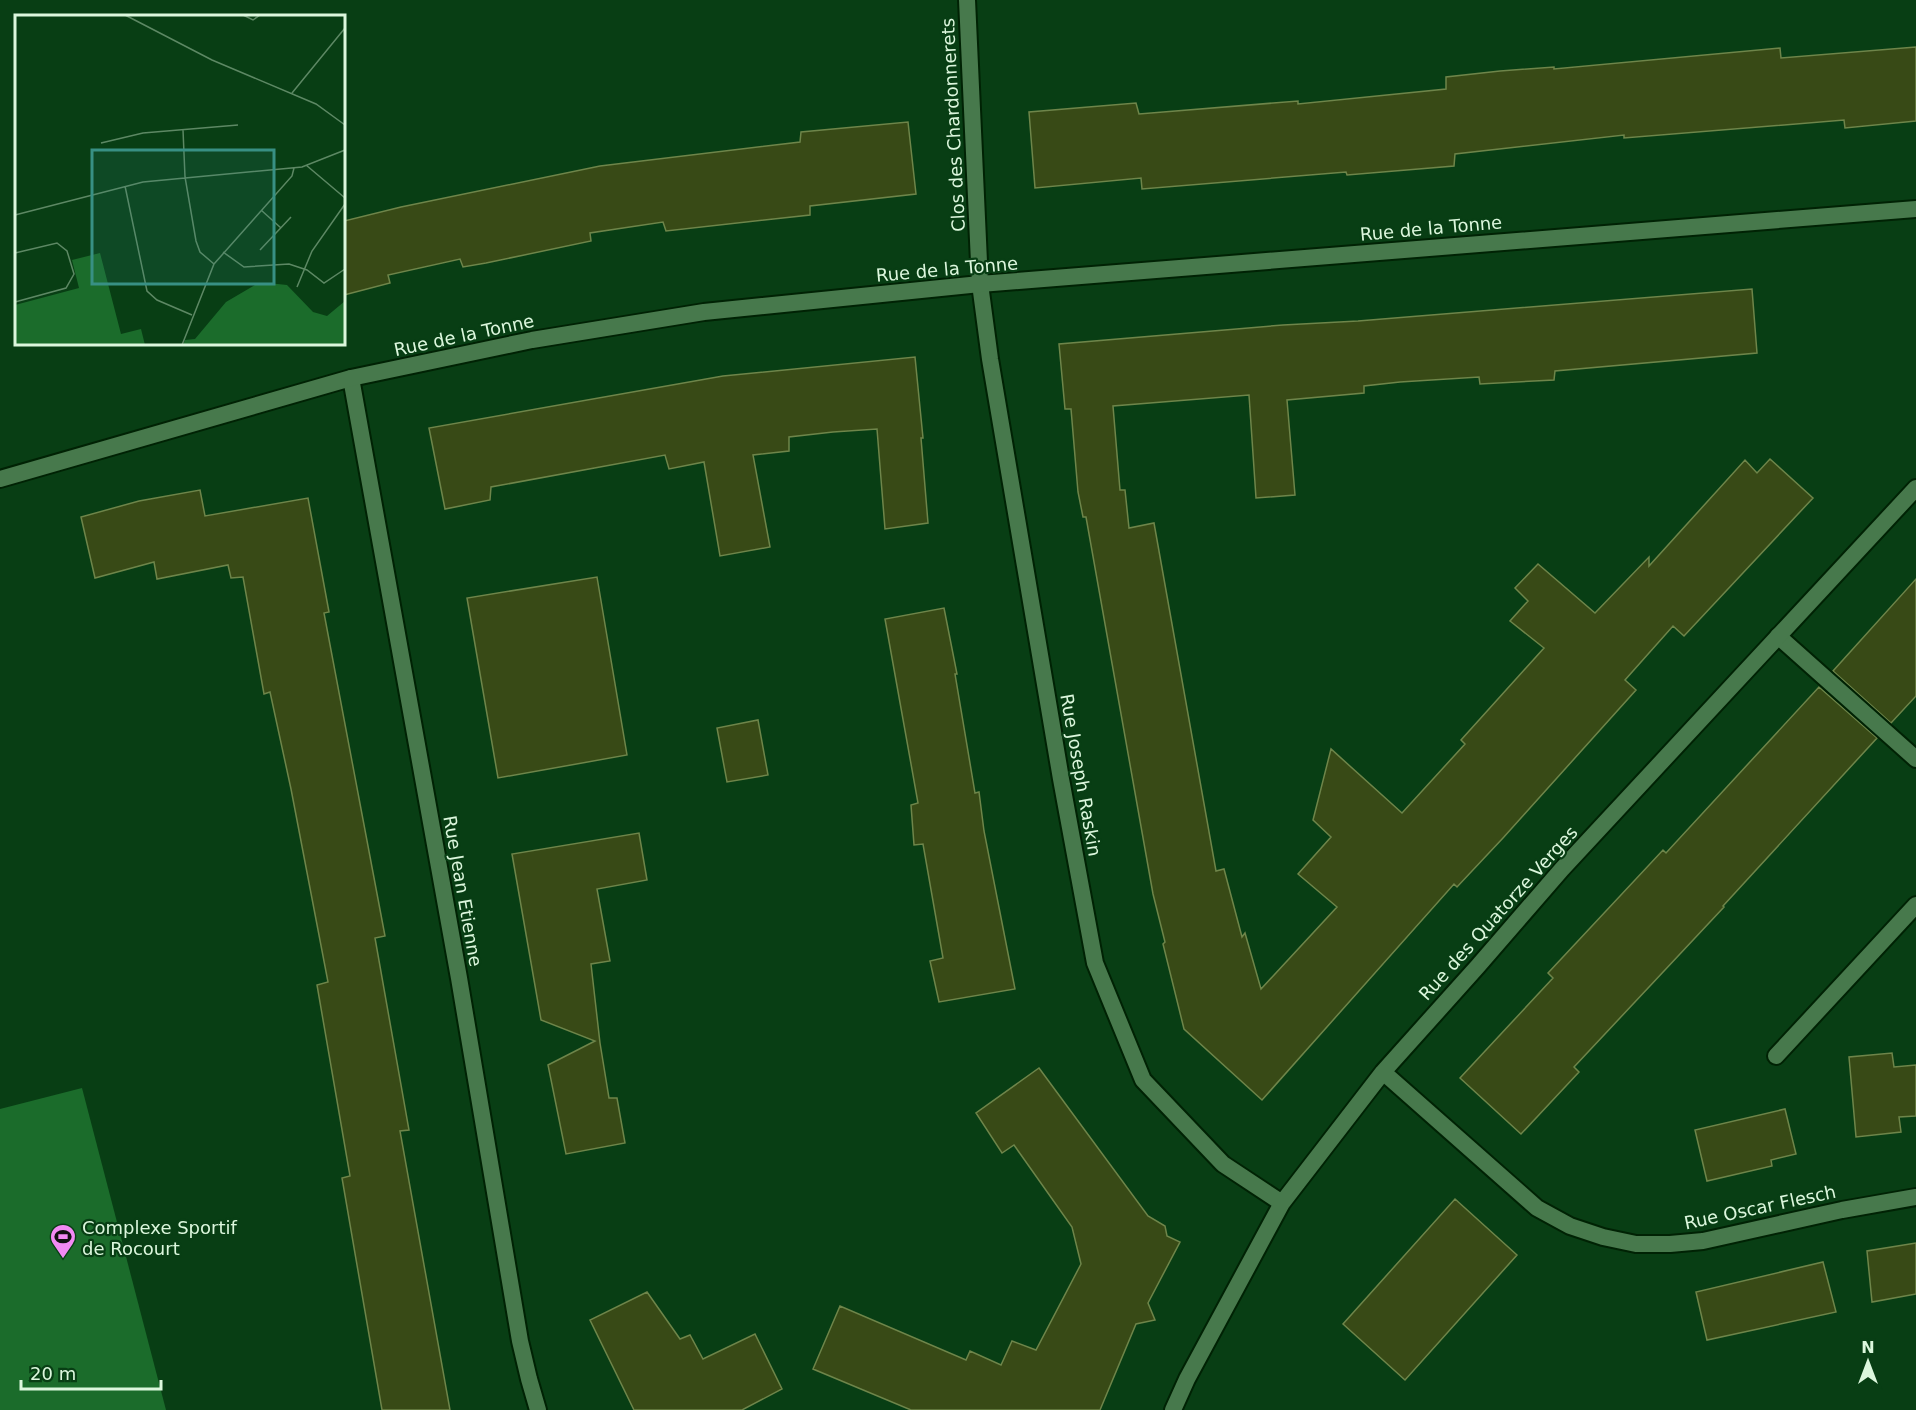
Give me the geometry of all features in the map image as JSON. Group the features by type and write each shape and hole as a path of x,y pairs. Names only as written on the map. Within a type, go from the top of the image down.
{"street":[{"name":"Clos des Chardonnerets","path":"967,0 980,284"},
{"name":"Rue de la Tonne","path":"0,479 351,378 532,340 704,312 980,284 1916,209"},
{"name":"Rue Joseph Raskin","path":"980,284 990,359 1057,756 1095,963 1143,1080 1223,1164 1282,1203"},
{"name":"Rue Jean Etienne","path":"351,378 461,989 520,1341 538,1410"},
{"name":"Rue des Quatorze Verges","path":"1173,1410 1187,1379 1282,1203 1383,1071 1562,869 1916,488"},
{"path":"1778,636 1916,759"},
{"path":"1776,1056 1916,905"},
{"name":"Rue Oscar Flesch","path":"1383,1071 1537,1208 1570,1226 1603,1238 1636,1244 1670,1244 1703,1240 1842,1210 1916,1197"}],"green space":[{"name":"Complexe Sportif de Rocourt","path":"82,1088 166,1410 0,1410 0,1109"}],"building":[{"path":"1916,47 1916,121 1845,128 1844,120 1624,138 1624,135 1455,154 1454,166 1347,175 1346,172 1142,189 1141,178 1035,188 1029,112 1136,103 1139,114 1298,101 1298,104 1446,89 1446,77 1500,71 1554,67 1554,69 1780,48 1781,58"},
{"path":"908,122 916,194 810,206 810,215 666,231 663,222 590,233 591,241 486,263 463,267 460,259 388,275 390,283 345,295 345,221 600,166 800,142 801,132"},
{"path":"1752,289 1757,353 1555,371 1554,380 1480,384 1479,377 1400,382 1364,386 1364,393 1287,400 1295,495 1256,498 1249,395 1113,406 1120,490 1125,490 1129,528 1154,523 1216,871 1224,869 1242,937 1245,933 1261,989 1337,907 1298,874 1331,837 1313,820 1331,749 1402,813 1465,744 1461,740 1544,648 1510,621 1528,601 1515,588 1538,564 1595,613 1649,557 1649,566 1745,460 1757,473 1770,459 1813,498 1684,636 1673,626 1625,680 1636,690 1503,838 1457,887 1454,884 1262,1100 1184,1029 1153,894 1086,517 1083,517 1078,492 1071,409 1065,409 1059,344"},
{"path":"915,357 928,523 885,529 877,429 789,437 789,451 753,455 770,547 720,556 704,462 669,469 665,455 491,487 490,500 445,509 429,428 723,376"},
{"path":"200,490 205,516 308,498 329,612 324,613 385,936 375,938 409,1130 400,1131 450,1410 382,1410 342,1178 350,1176 317,985 328,982 270,692 264,694 243,577 231,578 228,565 157,579 154,562 95,578 81,517 139,501"},
{"path":"597,577 627,755 498,778 467,598"},
{"path":"1916,579 1916,696 1891,723 1833,671"},
{"path":"944,608 957,674 955,674 975,793 979,792 984,831 1015,989 939,1002 930,961 943,958 923,844 914,845 911,805 918,803 885,619"},
{"path":"1819,687 1877,738 1724,907 1574,1067 1579,1072 1521,1134 1460,1078 1553,978 1548,973 1663,850 1666,853"},
{"path":"758,720 768,775 727,782 717,728"},
{"path":"639,833 647,880 597,889 610,961 591,964 609,1098 617,1098 625,1143 566,1154 548,1065 595,1041 541,1020 512,854"},
{"path":"1892,1053 1894,1067 1916,1065 1916,1116 1899,1117 1901,1132 1856,1137 1849,1057"},
{"path":"1039,1068 1148,1216 1165,1226 1167,1236 1180,1242 1148,1303 1155,1320 1136,1324 1100,1410 911,1410 813,1369 840,1306 966,1360 970,1351 1001,1365 1012,1341 1036,1350 1081,1264 1072,1227 1014,1145 1002,1153 976,1113"},
{"path":"1785,1109 1796,1154 1771,1160 1772,1166 1707,1181 1695,1130"},
{"path":"1455,1199 1517,1255 1405,1380 1343,1324"},
{"path":"1916,1243 1916,1294 1872,1302 1867,1251"},
{"path":"1823,1262 1836,1312 1707,1340 1696,1292"},
{"path":"647,1292 680,1339 690,1335 703,1359 755,1334 782,1389 742,1410 634,1410 590,1320"}],"place":[{"name":"Complexe Sportif de Rocourt","path":"63,1260"}]}
